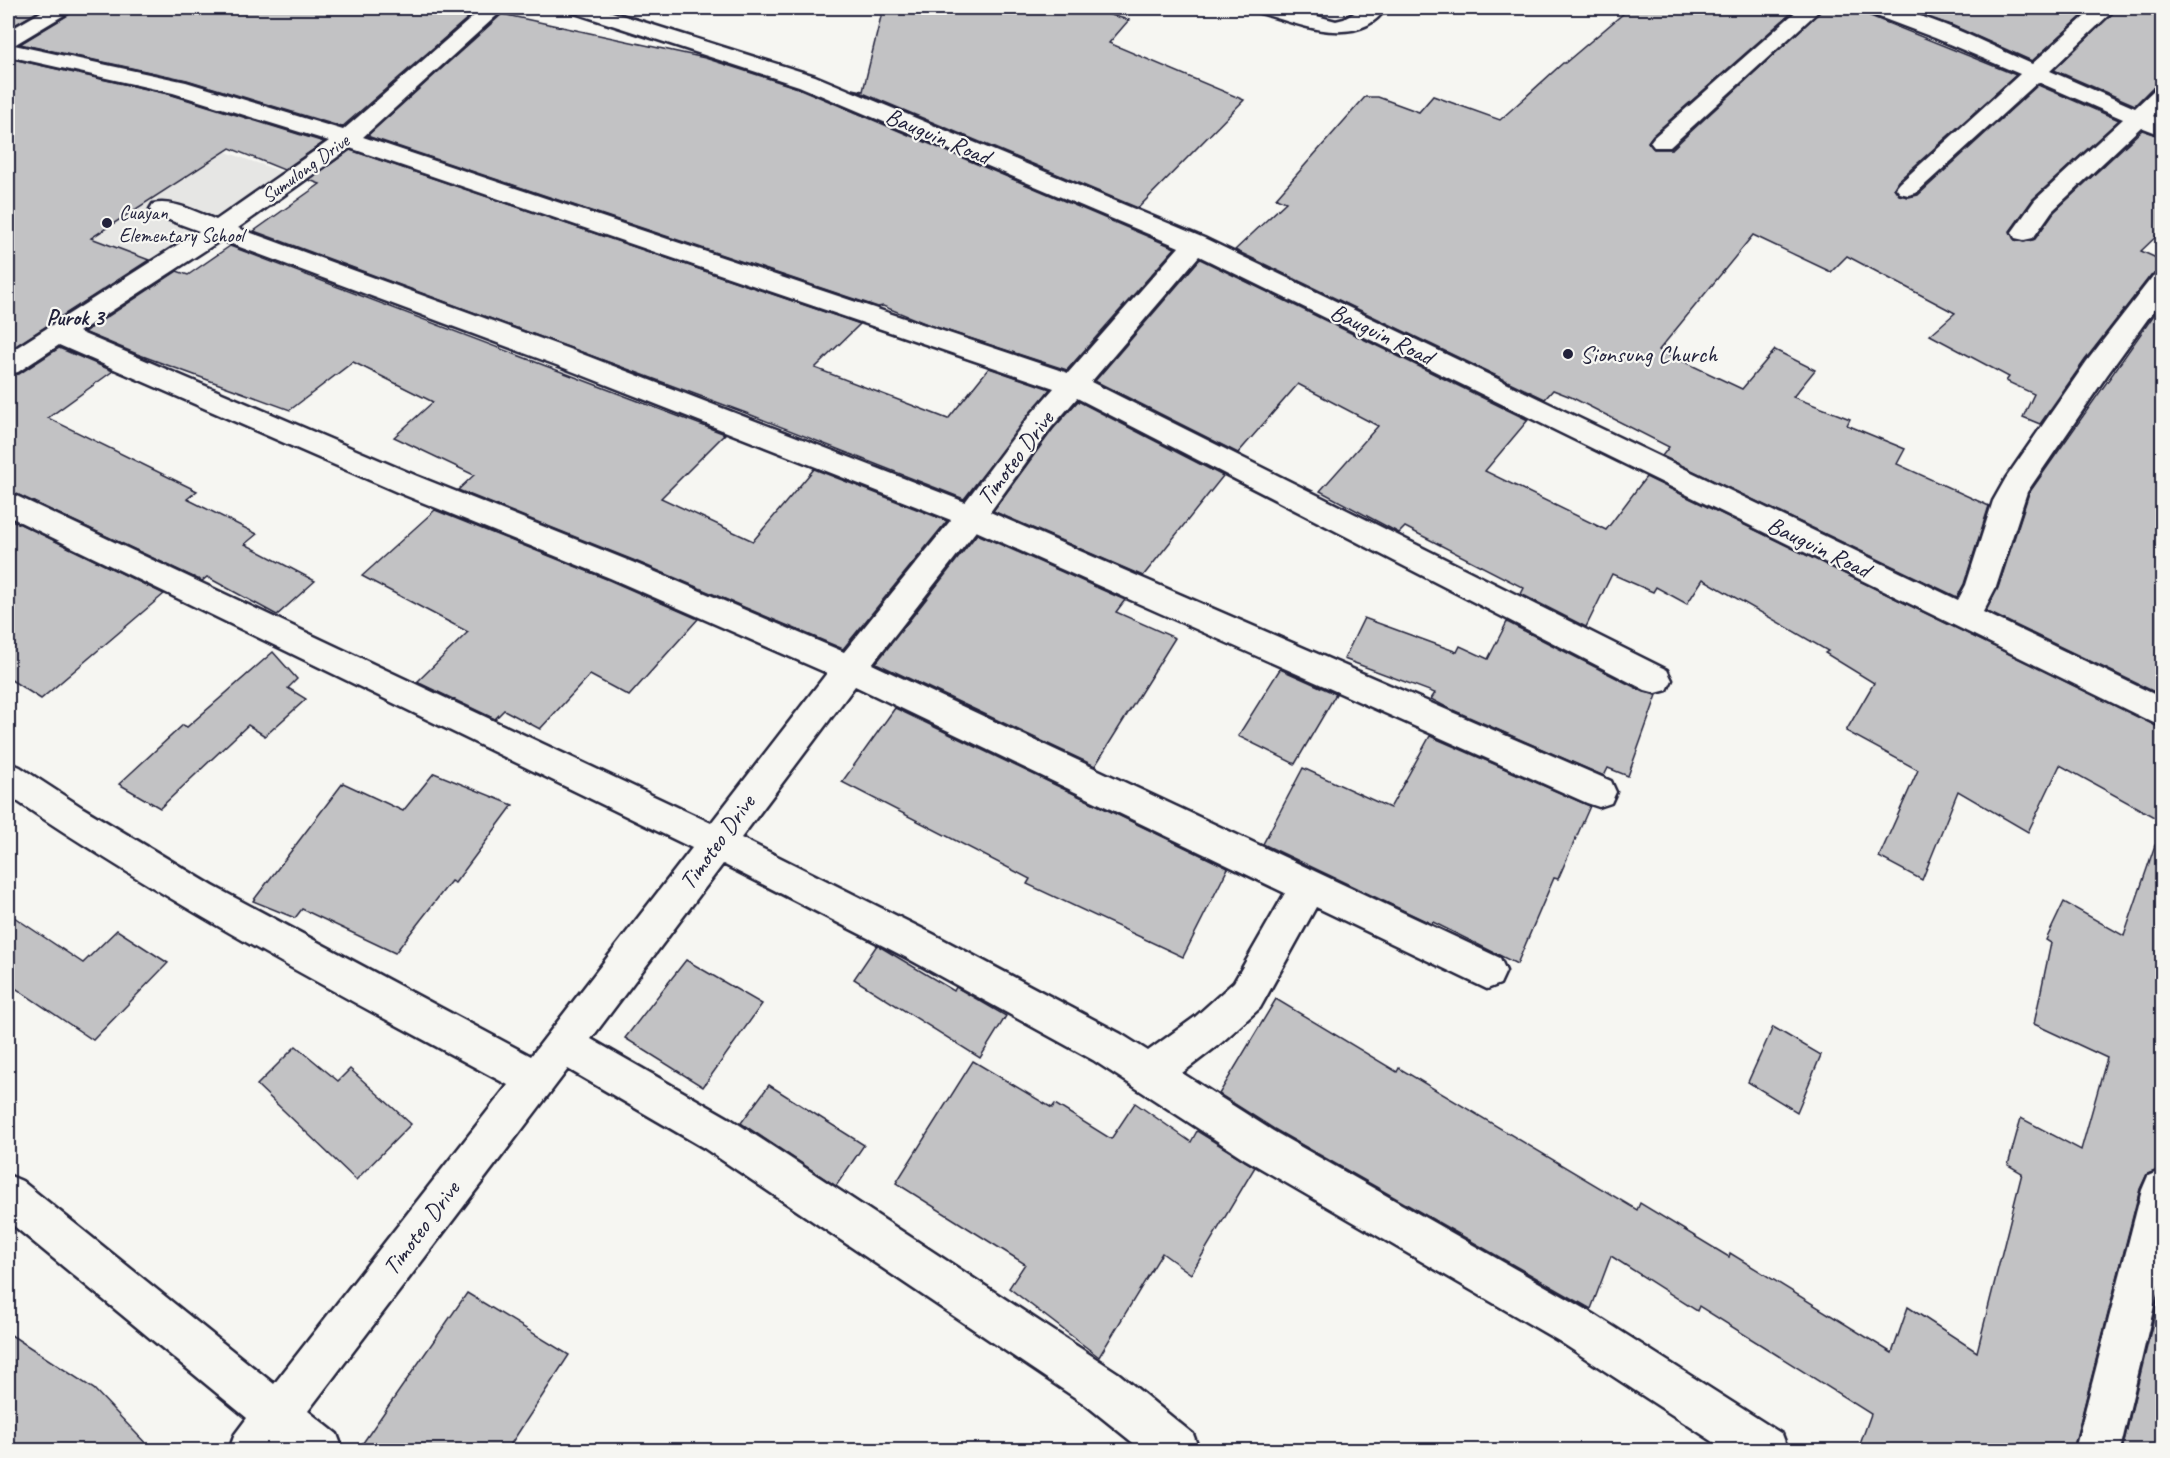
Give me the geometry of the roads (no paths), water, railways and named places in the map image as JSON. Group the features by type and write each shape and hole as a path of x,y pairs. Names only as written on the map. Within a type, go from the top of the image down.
{"street":[{"path":"8,40 62,8"},
{"name":"Sumulong Drive","path":"8,365 220,229 347,139 495,8"},
{"name":"Bauguin Road","path":"579,8 807,81 1195,243 2163,713"},
{"path":"1264,8 1336,27 1350,26 1376,8"},
{"path":"1873,8 1943,33 2163,128"},
{"path":"1908,188 2106,8"},
{"path":"1662,142 1803,10"},
{"path":"8,50 178,87 347,139 1072,384 1656,680"},
{"path":"2024,232 2035,222 2040,209 2163,95"},
{"path":"162,209 568,359 971,516 1599,792"},
{"name":"Timoteo Drive","path":"251,1450 680,893 715,842 849,668 971,516 1041,421 1195,243"},
{"path":"1964,617 1981,586 2008,501 2016,486 2097,368 2163,282"},
{"path":"59,334 407,484 621,570 849,668 1486,971"},
{"path":"8,503 715,842 920,946 1107,1047 1259,1145 1574,1326 1766,1450"},
{"path":"8,777 68,819 280,942 535,1080"},
{"path":"1149,1074 1208,1030 1247,995 1308,887"},
{"path":"562,1044 727,1140 1102,1389 1177,1450"},
{"path":"2097,1450 2163,1190"},
{"path":"8,1195 321,1450"}],"place":[{"name":"Cuayan Elementary School","path":"107,223"},
{"name":"Sionsung Church","path":"1568,354"}],"district":[{"name":"Purok 3","path":"75,317"}]}
